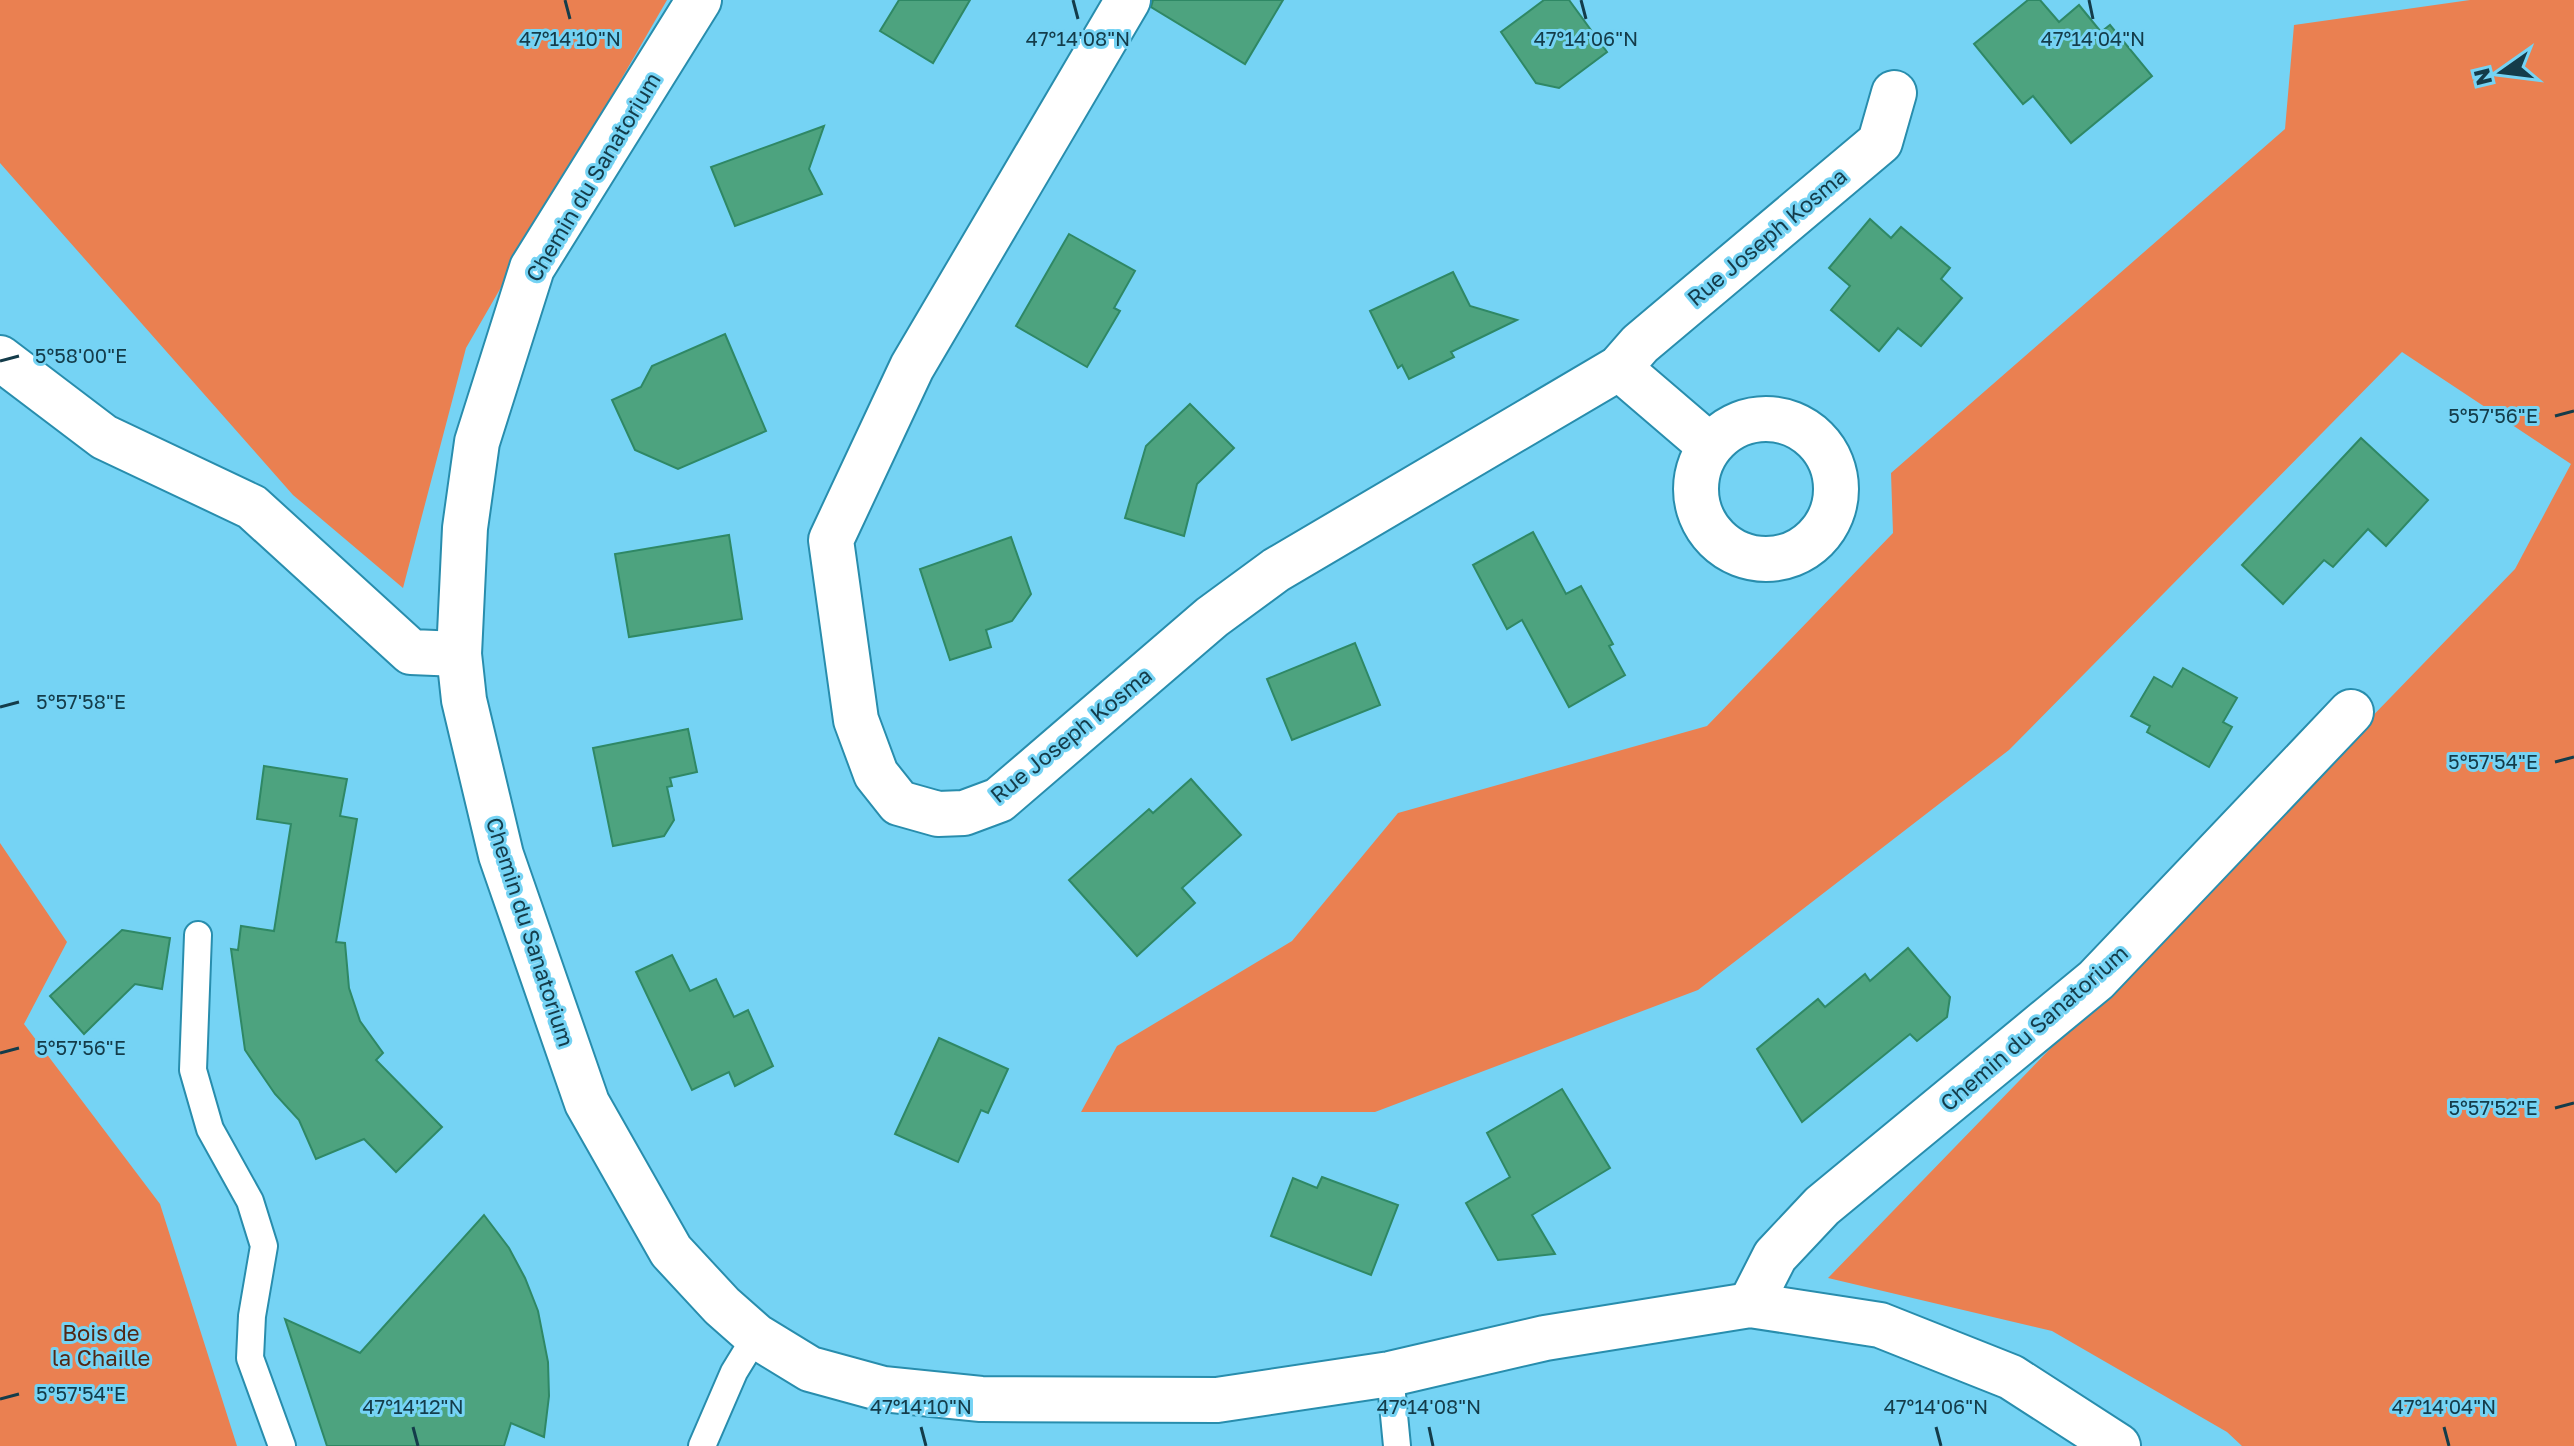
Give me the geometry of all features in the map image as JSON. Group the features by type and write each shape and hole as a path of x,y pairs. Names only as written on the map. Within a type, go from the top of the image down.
{"street":[{"name":"Chemin du Sanatorium","path":"699,0 532,268 477,442 465,528 459,654 464,700 501,855 587,1103 671,1251 722,1306 756,1336 810,1369 883,1389 981,1399 1217,1400 1390,1374 1545,1338 1750,1305 1880,1325 2011,1377 2118,1446"},
{"name":"Rue Joseph Kosma","path":"1128,0 912,367 831,540 856,720 876,774 899,803 938,814 964,813 999,800 1212,617 1276,570 1619,368 1640,344 1880,142 1894,93"},
{"path":"0,358 104,437 252,507 411,652 459,654"},
{"path":"1619,368 1710,446"},
{"name":"Chemin du Sanatorium","path":"1750,1305 1775,1256 1822,1206 2096,980 2351,712"}],"lane":[{"path":"198,935 193,1070 210,1129 250,1201 264,1246 252,1316 250,1358 282,1446"},
{"path":"702,1446 734,1372 756,1336"},
{"path":"1390,1374 1397,1446"}],"green space":[{"path":"0,0 667,0 466,348 403,588 293,495 0,163"},
{"path":"2470,0 2574,0 2574,1446 2242,1446 2227,1432 2052,1331 1828,1278 2515,569 2571,464 2402,352 2009,750 1698,990 1375,1112 1081,1112 1117,1046 1292,941 1398,813 1707,726 1893,533 1891,473 2285,129 2294,25"},
{"name":"Bois de la Chaille","path":"0,843 67,942 24,1024 160,1204 237,1446 0,1446"}],"building":[{"path":"899,0 970,0 933,63 880,31"},
{"path":"1153,0 1283,0 1245,64 1151,7"},
{"path":"1544,0 1569,0 1607,52 1559,88 1536,83 1501,32"},
{"path":"2028,0 2040,0 2059,22 2079,5 2101,32 2110,25 2152,76 2071,143 2033,96 2023,104 1974,44"},
{"path":"824,126 809,169 822,194 735,226 711,167"},
{"path":"1870,219 1891,238 1901,227 1950,268 1941,279 1962,298 1921,346 1898,328 1879,351 1831,310 1850,286 1829,268"},
{"path":"1069,234 1135,271 1114,308 1120,311 1087,367 1016,326"},
{"path":"1453,272 1470,306 1517,320 1451,352 1454,357 1409,379 1402,365 1398,368 1370,311"},
{"path":"725,334 766,431 678,469 635,450 612,400 641,387 652,366"},
{"path":"1190,404 1234,448 1197,484 1184,536 1125,518 1146,446"},
{"path":"2361,438 2428,500 2386,546 2368,529 2333,567 2324,560 2283,604 2242,565"},
{"path":"1533,532 1566,594 1581,586 1613,644 1609,646 1625,675 1569,707 1522,620 1507,629 1473,565"},
{"path":"729,535 742,619 629,637 615,554"},
{"path":"1011,537 1031,594 1012,621 986,630 991,647 950,660 920,569"},
{"path":"1355,643 1380,705 1292,740 1267,679"},
{"path":"2183,668 2237,698 2223,722 2232,727 2209,767 2147,732 2150,726 2131,716 2154,677 2172,687"},
{"path":"688,729 697,772 670,778 672,786 667,787 674,820 664,836 613,846 593,748"},
{"path":"264,766 347,779 340,816 357,819 336,942 345,943 349,988 360,1021 383,1053 376,1060 442,1127 396,1172 364,1139 316,1159 299,1120 275,1094 245,1050 231,949 238,950 241,926 274,931 291,824 257,819"},
{"path":"1191,779 1241,835 1182,888 1195,903 1137,956 1069,880 1149,809 1153,813"},
{"path":"122,930 170,938 162,989 135,984 84,1034 50,996"},
{"path":"1908,948 1950,997 1947,1017 1917,1041 1910,1034 1802,1122 1757,1049 1818,999 1825,1007 1865,974 1870,981"},
{"path":"672,955 690,991 716,979 734,1017 748,1010 773,1066 735,1086 729,1072 692,1090 636,972"},
{"path":"939,1038 1008,1069 988,1113 981,1110 958,1162 895,1134"},
{"path":"1562,1089 1610,1168 1532,1215 1555,1254 1498,1260 1466,1203 1510,1177 1487,1133"},
{"path":"1322,1177 1398,1205 1371,1275 1271,1236 1293,1178 1317,1188"},
{"path":"484,1215 509,1248 538,1311 548,1362 549,1396 544,1437 511,1423 504,1446 327,1446 285,1319 360,1353"}]}
